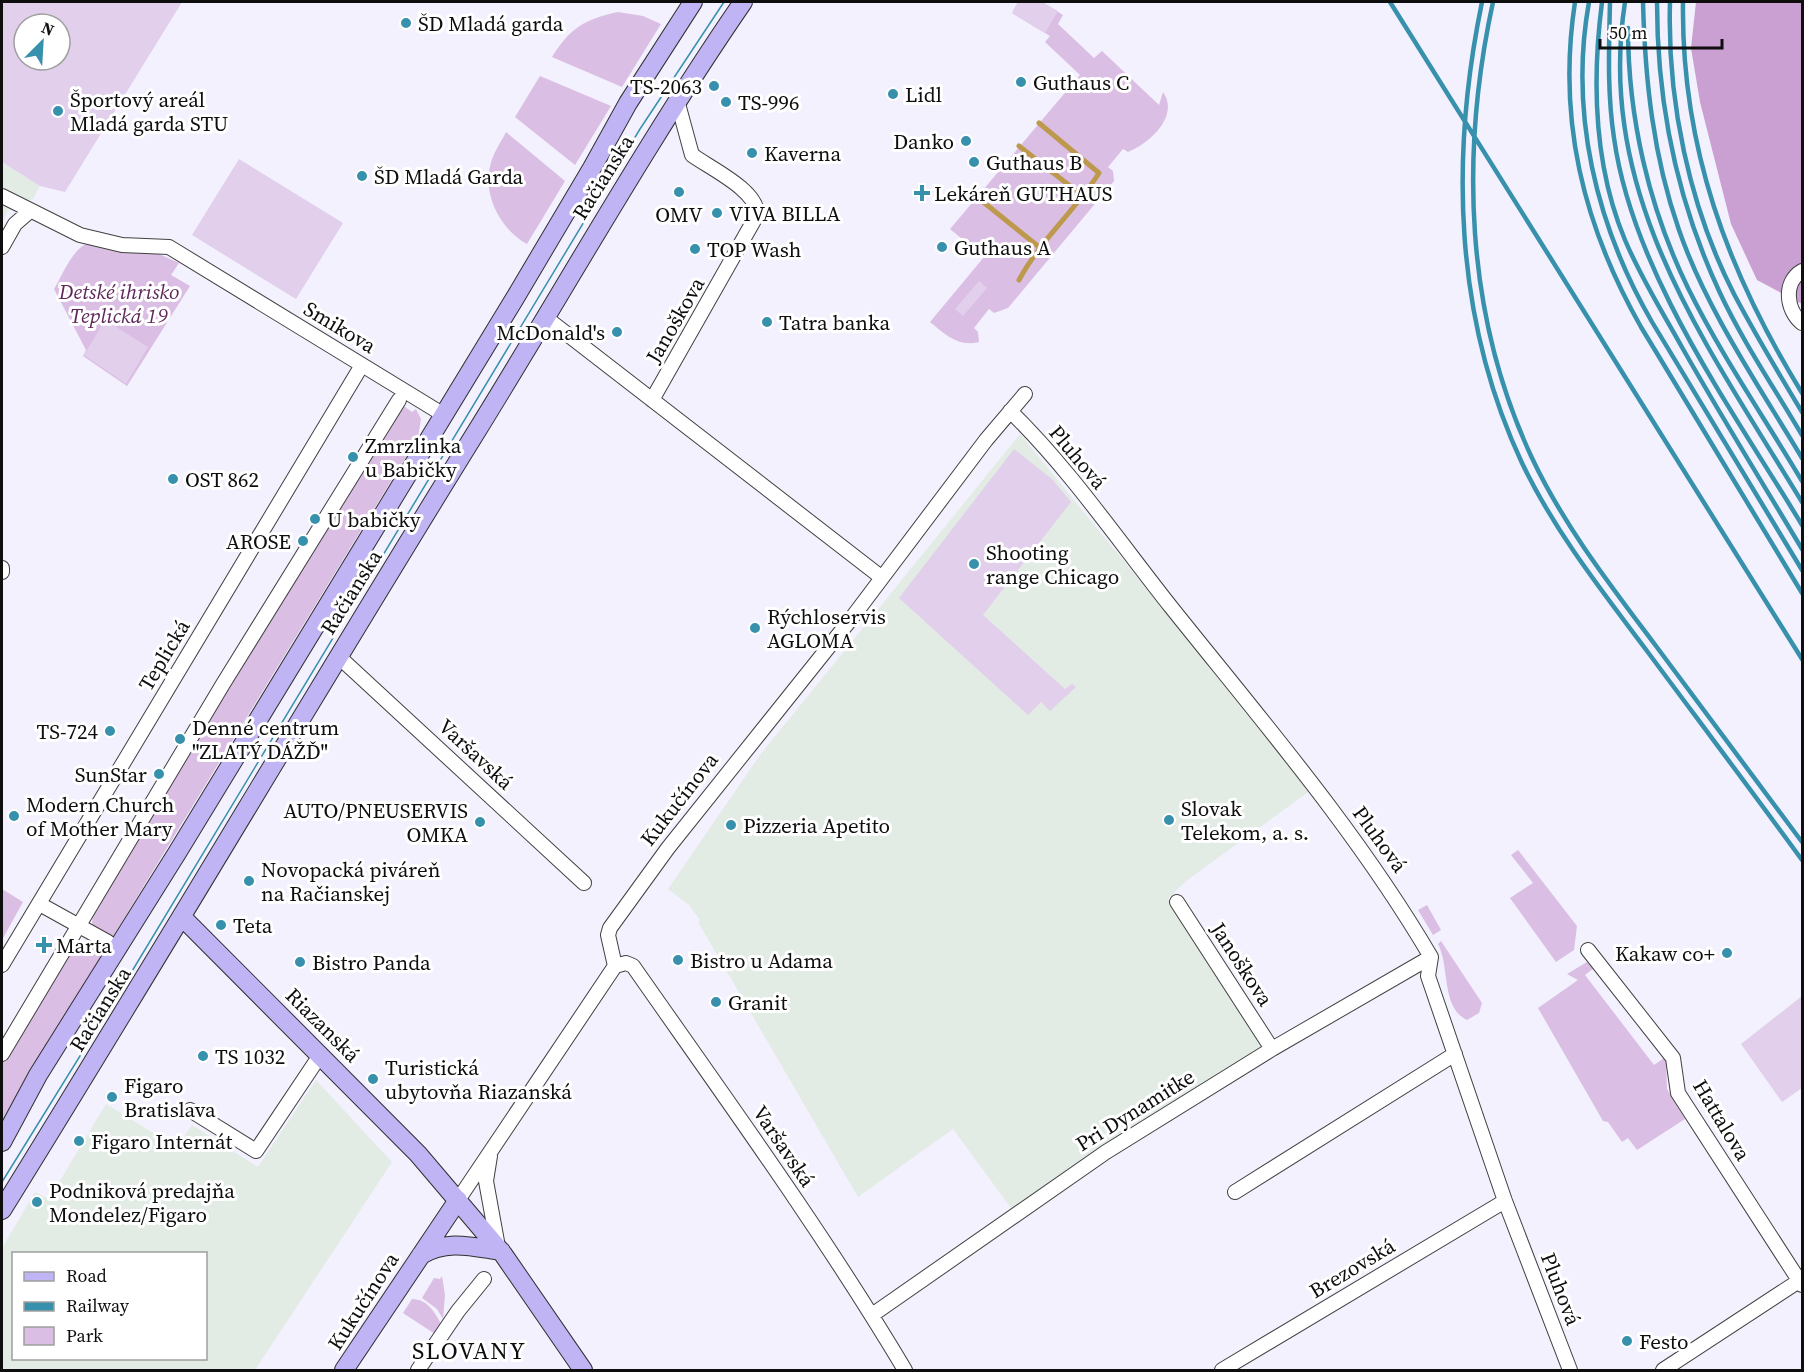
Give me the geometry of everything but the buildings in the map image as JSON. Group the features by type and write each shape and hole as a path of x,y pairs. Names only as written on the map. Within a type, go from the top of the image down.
{"main road":[{"name":"Račianska","path":"2,1142 38,1076 444,415 592,168 628,102 693,2"},
{"name":"Račianska","path":"2,1210 183,918 338,656 677,100 743,2"},
{"name":"Riazanská","path":"183,918 321,1054 418,1154 500,1249 583,1371"},
{"name":"Kukučínova","path":"344,1371 458,1200"},
{"name":"Kukučínova","path":"419,1256 442,1245 500,1249"}],"street":[{"name":"Janoškova","path":"652,400 757,215 754,200 742,188 692,155 686,141 677,100"},
{"name":"Smikova","path":"2,196 80,235 122,246 169,247 444,415"},
{"path":"2,247 15,224 30,211"},
{"path":"1803,271 1791,282 1788,294 1792,308 1803,323"},
{"name":"Janoškova","path":"545,317 881,577"},
{"name":"Teplická","path":"2,965 362,365"},
{"name":"Kukučínova","path":"458,1200 615,966 608,935 610,928 668,848 851,619 881,577 1025,394"},
{"path":"2,1054 223,684 399,400"},
{"name":"Pluhová","path":"1010,411 1082,493 1308,779 1376,868 1431,957 1428,976 1505,1201 1570,1371"},
{"name":"Varšavská","path":"338,656 584,883"},
{"name":"Janoškova","path":"1177,902 1272,1049"},
{"path":"45,906 108,942"},
{"name":"Hattalova","path":"1588,950 1673,1058 1678,1093 1802,1282"},
{"name":"Pri Dynamitke","path":"872,1315 1106,1152 1272,1049 1431,957"},
{"name":"Varšavská","path":"615,966 626,963 633,966 738,1114 872,1315 905,1371"},
{"path":"190,1110 256,1151 321,1054"},
{"path":"1235,1192 1455,1054"},
{"name":"Riazanská","path":"493,1146 486,1181 500,1249"},
{"name":"Brezovská","path":"1222,1371 1505,1201"},
{"path":"418,1371 458,1311 484,1279"},
{"path":"1663,1371 1802,1282"}],"shaded area":[{"name":"Športový areál Mladá garda STU","path":"2,2 182,2 65,192 40,186 2,162"},
{"path":"1018,2 1042,2 1058,11 1045,33 1012,13"},
{"path":"1696,2 1802,2 1802,304 1757,280 1731,224 1700,102 1691,48"},
{"path":"239,159 343,223 296,299 192,235"},
{"path":"2,162 40,186 33,199 8,211 2,223"},
{"path":"979,281 987,288 963,316 955,309"},
{"path":"105,320 148,347 126,384 84,355"},
{"path":"1020,434 1311,790 1186,881 1168,899 1267,1043 1011,1208 953,1129 858,1197 698,922 700,920 689,905 668,889 760,755"},
{"name":"Shooting range Chicago","path":"1014,449 1052,479 1071,502 983,615 1065,689 1072,684 1076,687 1050,711 1041,702 1028,715 899,598"},
{"path":"1802,996 1802,1088 1782,1102 1741,1044"},
{"path":"316,1080 392,1162 255,1370 2,1370 2,1248 35,1192 49,1199 106,1104 155,1134 175,1150 192,1125 258,1167"}],"green space":[{"path":"1018,2 1042,2 1063,15 1058,24 1094,58 1102,51 1159,105 1163,92 1168,110 1160,128 1153,136 1128,152 1123,149 1108,167 1113,171 1114,181 1008,308 994,313 989,309 974,328 978,332 979,342 965,343 953,339 930,322 984,257 950,229 1080,75 1045,42 1050,36 1012,13"},
{"path":"618,12 643,16 661,24 622,87 552,57 565,39 579,26"},
{"path":"540,76 611,106 575,165 515,117"},
{"path":"506,132 565,181 527,244 509,230 502,221 489,189 491,162"},
{"name":"Detské ihrisko Teplická 19","path":"89,243 125,252 159,254 179,263 171,275 190,286 127,386 83,356 86,350 54,289 73,256"},
{"path":"401,404 412,412 416,409 421,419 418,437 112,938 92,925 93,910"},
{"path":"1518,850 1577,926 1574,950 1556,962 1510,898 1533,883 1511,855"},
{"path":"2,889 23,902 2,940"},
{"path":"1427,905 1441,930 1433,935 1418,910"},
{"path":"1441,941 1482,1003 1479,1013 1467,1020 1453,1006 1450,997 1442,953 1438,944"},
{"path":"71,948 106,948 2,1125 2,1064"},
{"path":"1587,962 1594,968 1585,975 1654,1065 1664,1058 1666,1060 1667,1089 1685,1119 1637,1150 1628,1138 1622,1142 1608,1122 1603,1121 1538,1008 1578,980 1567,974"},
{"path":"442,1276 445,1295 443,1319 437,1309 422,1298 434,1278 440,1279"},
{"path":"412,1299 427,1304 437,1316 442,1325 435,1334 403,1313"}],"waterway":[{"path":"1019,280 1037,251 1099,173 1039,123"},
{"path":"1019,146 1084,197"},
{"path":"977,197 1039,247"}],"tram line":[{"path":"2,1182 114,1001 640,129 724,2"}],"railway":[{"path":"1390,2 1802,659"},
{"path":"1482,2 1465,119 1464,236 1471,294 1483,352 1499,408 1522,463 1564,537 1802,860"},
{"path":"1493,2 1482,59 1476,117 1473,175 1475,233 1482,291 1493,348 1510,404 1532,458 1573,532 1802,842"},
{"path":"1575,2 1570,45 1573,129 1590,210 1604,250 1641,327 1802,593"},
{"path":"1589,2 1584,44 1585,126 1602,207 1616,247 1632,285 1652,322 1802,570"},
{"path":"1602,2 1597,62 1598,122 1607,183 1625,240 1645,282 1683,349 1802,549"},
{"path":"1610,2 1609,87 1614,138 1625,189 1642,240 1663,290 1689,339 1802,525"},
{"path":"1625,2 1620,73 1627,140 1643,204 1667,266 1696,326 1802,502"},
{"path":"1643,2 1652,117 1663,174 1679,230 1690,260 1718,318 1802,458"},
{"path":"1657,2 1658,40 1666,114 1672,151 1692,223 1729,311 1802,435"},
{"path":"1670,2 1672,77 1684,152 1693,189 1718,260 1734,294 1802,412"},
{"path":"1683,2 1684,55 1690,107 1700,157 1714,206 1751,301 1802,393"},
{"path":"1628,28 1632,95 1643,162 1674,258 1701,313 1729,362 1802,481"}],"place":[{"name":"ŠD Mladá garda","path":"406,23"},
{"name":"Guthaus C","path":"1021,82"},
{"name":"TS-2063","path":"714,86"},
{"name":"Lidl","path":"893,94"},
{"name":"TS-996","path":"726,102"},
{"name":"Športový areál Mladá garda STU","path":"58,111"},
{"name":"Danko","path":"966,141"},
{"name":"Kaverna","path":"752,153"},
{"name":"Guthaus B","path":"974,162"},
{"name":"ŠD Mladá Garda","path":"362,176"},
{"name":"OMV","path":"679,192"},
{"name":"Lekáreň GUTHAUS","path":"922,193"},
{"name":"VIVA BILLA","path":"717,213"},
{"name":"Guthaus A","path":"942,247"},
{"name":"TOP Wash","path":"695,249"},
{"name":"Tatra banka","path":"767,322"},
{"name":"McDonald's","path":"617,332"},
{"name":"Zmrzlinka u Babičky","path":"353,457"},
{"name":"OST 862","path":"173,479"},
{"name":"U babičky","path":"315,519"},
{"name":"AROSE","path":"303,541"},
{"name":"Shooting range Chicago","path":"974,564"},
{"name":"Rýchloservis AGLOMA","path":"755,628"},
{"name":"TS-724","path":"110,731"},
{"name":"Denné centrum \"ZLATÝ DÁŽĎ\"","path":"180,739"},
{"name":"SunStar","path":"159,774"},
{"name":"Modern Church of Mother Mary","path":"14,816"},
{"name":"Slovak Telekom, a. s.","path":"1169,820"},
{"name":"AUTO/PNEUSERVIS OMKA","path":"480,822"},
{"name":"Pizzeria Apetito","path":"731,825"},
{"name":"Novopacká piváreň na Račianskej","path":"249,881"},
{"name":"Teta","path":"221,925"},
{"name":"Marta","path":"44,945"},
{"name":"Kakaw co+","path":"1727,953"},
{"name":"Bistro u Adama","path":"678,960"},
{"name":"Bistro Panda","path":"300,962"},
{"name":"Granit","path":"716,1002"},
{"name":"TS 1032","path":"203,1056"},
{"name":"Turistická ubytovňa Riazanská","path":"373,1079"},
{"name":"Figaro Bratislava","path":"112,1097"},
{"name":"Figaro Internát","path":"79,1141"},
{"name":"Podniková predajňa Mondelez/Figaro","path":"37,1202"},
{"name":"Festo","path":"1627,1341"}],"district":[{"name":"SLOVANY","path":"469,1350"}]}
